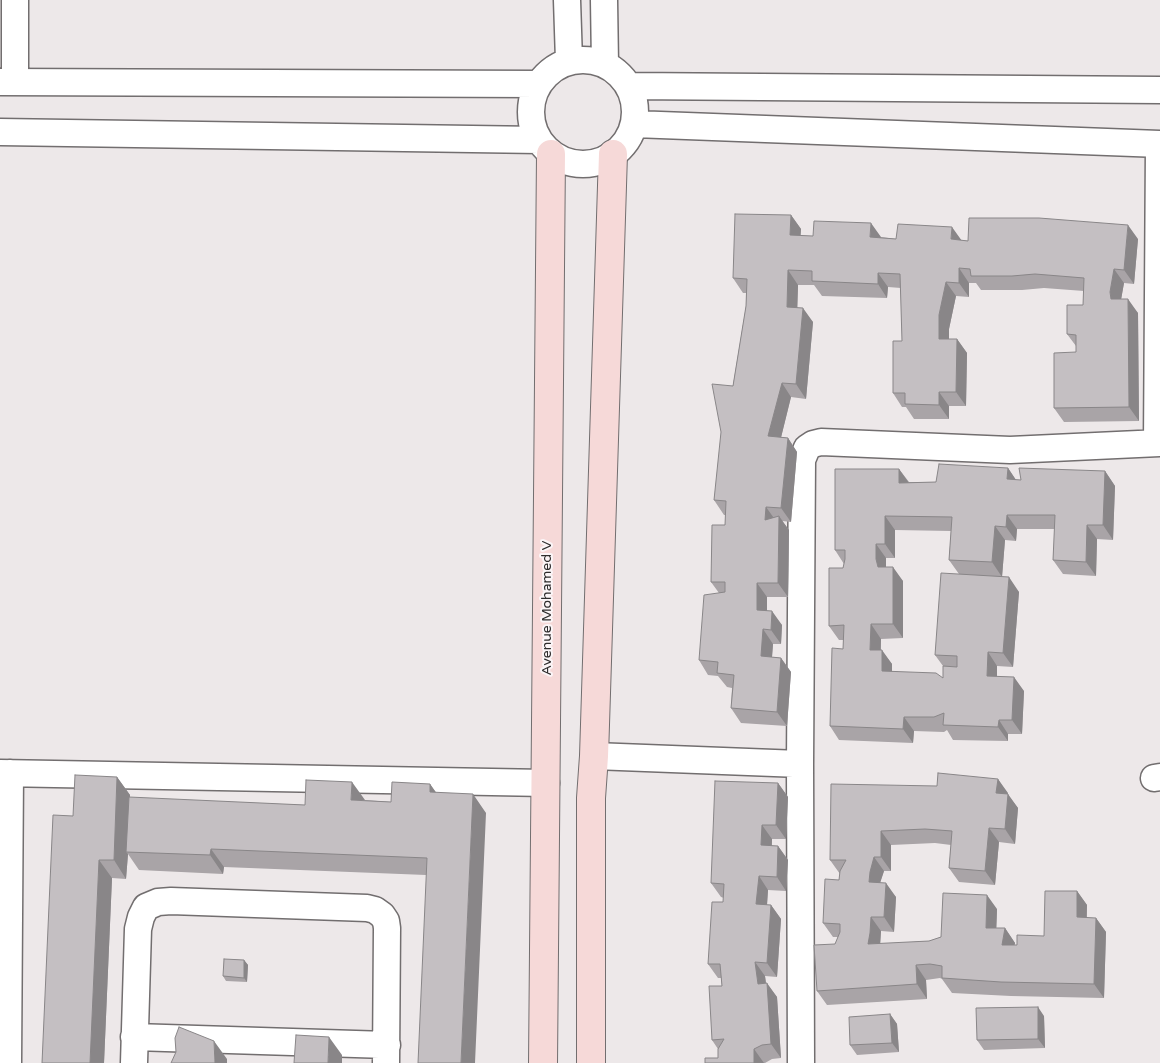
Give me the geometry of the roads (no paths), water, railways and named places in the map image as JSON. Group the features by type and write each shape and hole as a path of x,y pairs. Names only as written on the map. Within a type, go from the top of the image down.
{"street":[{"path":"15,0 7,82 539,84"},
{"path":"567,0 569,61"},
{"path":"604,0 605,64"},
{"path":"587,59 605,64 614,69 629,86 635,104 634,124 626,141 613,154 598,162 582,164 566,161 545,147 532,122 532,102 539,84 552,70 569,61 587,59"},
{"path":"629,86 1160,90"},
{"path":"634,124 1160,144 1158,443 1010,450 821,442 807,448 802,460 801,1063"},
{"path":"0,132 545,147"},
{"name":"Avenue Mohamed V","path":"543,1063 546,783 545,147"},
{"path":"591,1063 591,798 594,756 613,154"},
{"path":"594,756 800,764"},
{"path":"8,1063 5,773 546,783"},
{"path":"134,1037 387,1054 386,920 375,910 368,908 171,901 158,902 146,908 139,923 134,1037 134,1063"}]}
